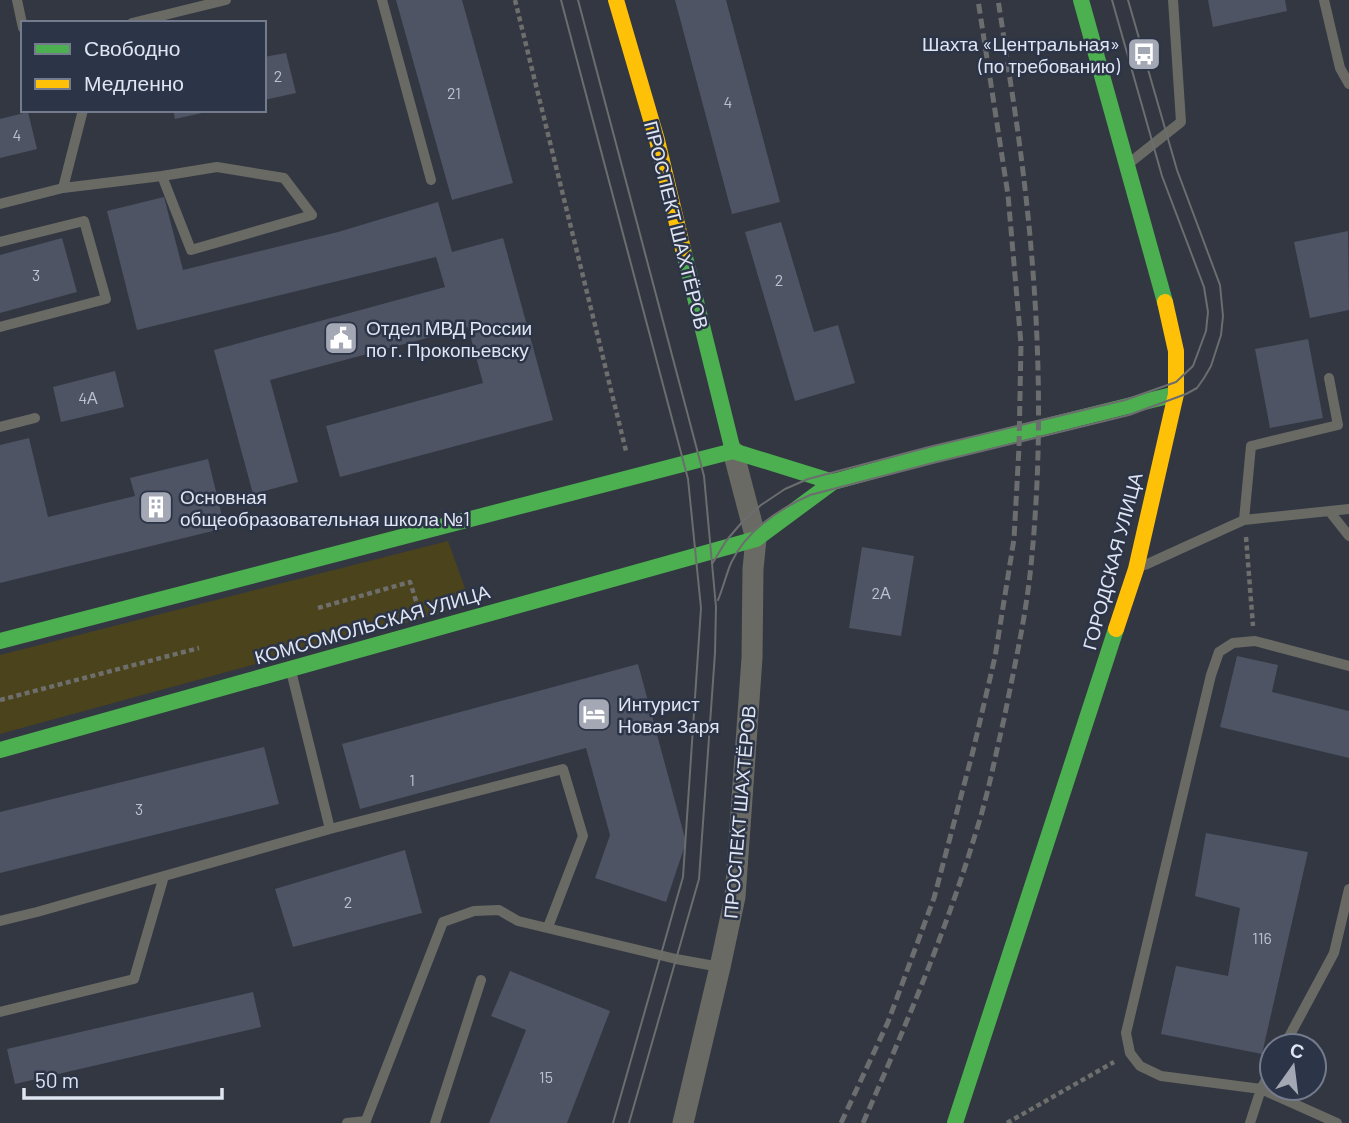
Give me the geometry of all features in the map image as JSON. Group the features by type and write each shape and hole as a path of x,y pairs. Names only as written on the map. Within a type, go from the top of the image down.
{"main road":[{"name":"ПРОСПЕКТ ШАХТЁРОВ","path":"617,0 657,140 733,451"},
{"name":"ГОРОДСКАЯ УЛИЦА","path":"955,1123 1136,569 1176,394 1176,351 1155,264 1081,0"},
{"path":"756,539 833,482 1176,394"},
{"path":"0,640 733,451 833,482"},
{"name":"КОМСОМОЛЬСКАЯ УЛИЦА","path":"0,750 756,539"}],"street":[{"path":"733,451 756,539"},
{"name":"ПРОСПЕКТ ШАХТЁРОВ","path":"683,1123 735,897 752,658 752,569 756,539"}],"lane":[{"path":"17,0 22,21"},
{"path":"140,21 226,0"},
{"path":"382,0 431,180"},
{"path":"1127,164 1181,122 1173,0"},
{"path":"1324,0 1340,68 1349,84"},
{"path":"63,188 82,112"},
{"path":"0,204 63,188 217,167 284,178 312,215 191,250 162,176"},
{"path":"0,242 84,221 106,299 0,327"},
{"path":"1244,520 1251,446 1338,425 1329,377"},
{"path":"0,427 35,418"},
{"path":"1136,569 1244,520 1349,509"},
{"path":"1330,512 1349,536"},
{"path":"1258,1089 1161,1076 1140,1066 1130,1053 1126,1033 1211,675 1219,652 1233,643 1255,641 1349,666"},
{"path":"291,668 330,828"},
{"path":"0,921 330,828 563,769 583,836 548,927"},
{"path":"0,1012 134,979 164,876"},
{"path":"1292,1032 1334,953 1349,889"},
{"path":"347,1123 365,1122 443,922 474,911 499,910 518,921 720,967"},
{"path":"435,1123 481,979"},
{"path":"1250,1123 1258,1098"},
{"path":"1290,1102 1337,1123"}],"path":[{"path":"515,0 633,477"},
{"path":"1244,520 1255,641"},
{"path":"318,608 410,582 426,631"},
{"path":"0,700 199,648"},
{"path":"1007,1123 1130,1053"}],"shaded area":[{"path":"448,541 471,605 0,734 0,655"}],"building":[{"path":"396,0 462,0 513,183 452,200"},
{"path":"675,0 726,0 780,202 732,214"},
{"path":"1208,0 1285,0 1287,11 1213,27"},
{"path":"286,53 296,93 266,100 266,57"},
{"path":"28,112 37,149 0,158 0,119"},
{"path":"173,112 206,112 175,119"},
{"name":"Отдел МВД России по г. Прокопьевску","path":"164,197 183,270 338,232 438,202 452,252 503,238 553,420 340,477 326,426 483,383 468,327 270,380 298,482 253,494 214,350 445,287 436,257 137,330 107,211"},
{"path":"781,222 814,332 838,325 855,383 795,401 745,232"},
{"path":"1348,231 1349,310 1310,318 1294,242"},
{"path":"62,238 77,292 0,313 0,255"},
{"path":"1308,339 1323,418 1270,428 1255,349"},
{"path":"115,371 124,407 61,422 53,387"},
{"name":"Основная общеобразовательная школа №1","path":"29,438 48,517 135,496 130,478 208,459 225,528 0,583 0,445"},
{"path":"862,547 914,556 901,636 849,628"},
{"path":"1237,656 1278,665 1272,692 1349,711 1349,758 1220,727"},
{"path":"638,664 686,842 666,902 595,878 610,835 586,748 360,809 342,744"},
{"path":"264,747 279,804 0,873 0,812"},
{"path":"1206,833 1308,852 1267,1032 1258,1032 1258,1053 1161,1034 1176,966 1228,976 1240,908 1195,896"},
{"path":"405,850 422,913 293,947 275,889"},
{"path":"510,971 610,1011 567,1123 489,1123 526,1030 491,1016"},
{"path":"253,992 261,1027 15,1084 7,1049"}],"tram line":[{"path":"561,0 688,479 701,608 683,877 613,1123"},
{"path":"578,0 704,476 716,607 699,879 629,1123"},
{"path":"712,564 726,541 761,505 785,489 808,479 1125,400 1176,382 1193,366 1206,331 1208,312 1204,287 1162,176 1112,0"},
{"path":"718,600 731,563 745,541 775,514 810,495 1129,415 1186,394 1197,388 1204,378 1221,335 1223,316 1220,285 1177,170 1128,0"}],"railway":[{"path":"841,1123 888,1022 934,898 995,657 1014,539 1021,344 1008,195 978,0"},
{"path":"863,1123 938,943 976,832 1004,719 1029,584 1038,447 1033,269 1020,151 998,0"}],"traffic: fast":[{"path":"1081,0 1165,302"},
{"path":"683,249 733,451 833,482 1176,394"},
{"path":"0,641 733,451"},
{"path":"0,750 756,539 833,482"},
{"path":"955,1123 1116,629"}],"traffic: slow":[{"path":"616,0 657,140 683,249"},
{"path":"1116,629 1136,569 1176,394 1176,351 1165,302"}],"place":[{"name":"Шахта «Центральная» (по требованию)","path":"1144,54"},
{"name":"Отдел МВД России по г. Прокопьевску","path":"341,338"},
{"name":"Основная общеобразовательная школа №1","path":"156,507"},
{"name":"Интурист Новая Заря","path":"594,714"}]}
